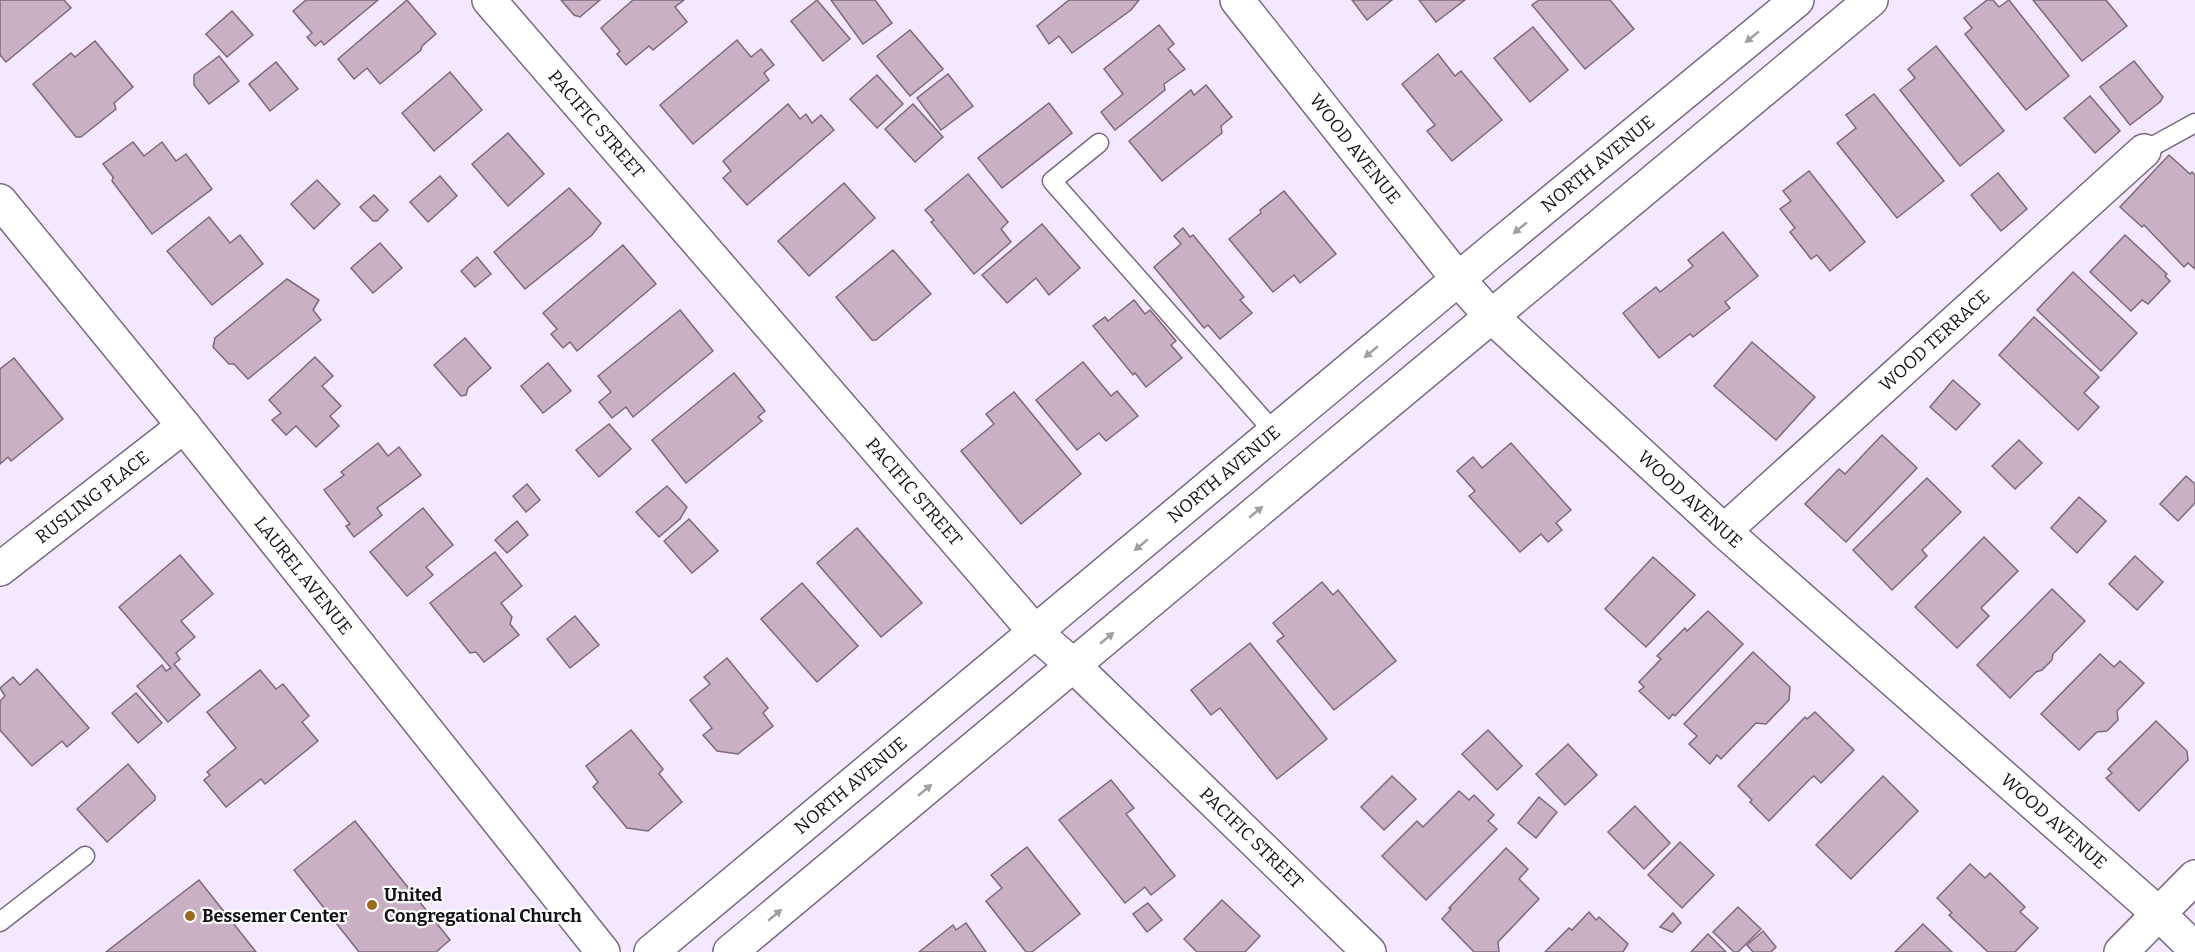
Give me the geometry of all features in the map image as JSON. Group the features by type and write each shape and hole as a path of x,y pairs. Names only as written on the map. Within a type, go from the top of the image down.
{"street":[{"name":"PACIFIC STREET","path":"489,0 1036,633 1074,666 1369,952"},
{"name":"WOOD AVENUE","path":"1237,0 1458,279 1490,315 1724,531 2195,949"},
{"name":"NORTH AVENUE","path":"651,952 1458,279 1797,0"},
{"path":"730,952 1490,315 1871,0"},
{"name":"WOOD TERRACE","path":"1724,531 2144,151"},
{"name":"LAUREL AVENUE","path":"0,201 184,426 603,952"},
{"name":"RUSLING PLACE","path":"0,569 184,426"},
{"path":"2121,952 2195,877"}],"lane":[{"path":"2144,151 2195,123"},
{"path":"1099,143 1052,181 1275,433"},
{"path":"0,922 85,856"}],"building":[{"path":"0,0 64,0 71,8 6,62 0,55"},
{"path":"306,0 378,0 324,45 321,41 315,46 307,37 312,33 293,11"},
{"path":"407,0 436,34 422,46 421,50 380,84 367,68 354,79 338,59"},
{"path":"561,0 600,0 580,17 574,15"},
{"path":"633,0 684,0 675,7 687,22 653,50 649,46 626,65 617,54 620,51 601,28"},
{"path":"817,0 850,39 823,61 791,21"},
{"path":"831,0 875,0 892,23 863,44"},
{"path":"1069,0 1139,0 1131,10 1072,53 1059,36 1049,44 1037,26"},
{"path":"1352,0 1392,0 1367,20"},
{"path":"1419,0 1465,0 1436,22"},
{"path":"1539,0 1610,0 1634,29 1585,69 1532,5"},
{"path":"1987,0 1993,0 1999,7 2009,0 2069,76 2026,110 1965,34 1972,28 1964,18"},
{"path":"2033,0 2106,0 2127,26 2082,61"},
{"path":"232,11 253,35 227,57 206,34"},
{"path":"1159,25 1174,44 1168,49 1185,69 1164,84 1165,90 1115,130 1101,112 1123,94 1104,69"},
{"path":"1533,27 1568,70 1530,102 1494,58"},
{"path":"910,30 943,69 910,96 877,56"},
{"path":"737,40 751,57 761,49 774,65 764,73 769,80 693,144 660,105"},
{"path":"95,41 133,87 114,103 116,109 81,137 76,137 33,84 71,53 75,57"},
{"path":"1936,46 2004,131 1960,166 1900,90 1915,78 1908,69"},
{"path":"1438,54 1455,76 1461,71 1502,120 1452,161 1427,131 1435,125 1402,84"},
{"path":"219,56 239,81 209,104 194,85 194,75"},
{"path":"2134,61 2163,97 2160,102 2130,125 2100,87"},
{"path":"276,62 298,89 270,111 249,84"},
{"path":"450,72 482,110 434,151 402,113"},
{"path":"948,74 973,106 941,130 917,98"},
{"path":"877,75 903,104 877,128 850,99"},
{"path":"1206,85 1232,117 1221,126 1222,133 1162,181 1129,141 1191,90 1194,95"},
{"path":"1874,94 1944,181 1897,218 1837,143 1856,128 1846,115"},
{"path":"2090,96 2120,131 2095,153 2064,118"},
{"path":"1049,103 1072,133 1002,188 978,158"},
{"path":"788,104 800,119 806,114 812,123 821,115 834,130 747,205 723,178 731,171 723,161"},
{"path":"913,104 943,137 915,162 885,129"},
{"path":"508,133 544,174 508,206 472,164"},
{"path":"133,142 144,156 162,142 176,161 186,154 212,189 152,234 112,181 113,177 103,164"},
{"path":"2169,155 2190,174 2192,172 2195,175 2195,269 2188,263 2184,267 2144,225 2142,227 2120,207"},
{"path":"1809,171 1865,242 1830,271 1817,255 1811,259 1790,232 1795,228 1780,209 1791,201 1783,191"},
{"path":"1998,173 2027,209 2001,231 1971,195"},
{"path":"968,174 1008,222 1001,229 1011,242 974,274 931,222 934,220 925,210"},
{"path":"440,176 457,196 428,222 410,202"},
{"path":"317,180 340,204 314,229 291,204"},
{"path":"844,183 875,218 809,276 778,241"},
{"path":"569,188 601,223 592,235 525,289 494,252"},
{"path":"1284,191 1336,254 1300,283 1294,275 1273,292 1229,239"},
{"path":"374,195 388,210 377,221 373,221 360,207"},
{"path":"209,217 230,243 240,235 263,264 212,305 167,251"},
{"path":"1042,224 1080,268 1049,295 1036,278 1007,303 982,275"},
{"path":"1183,228 1190,237 1193,235 1244,297 1240,300 1252,313 1220,339 1208,325 1204,328 1154,267 1181,244 1174,236"},
{"path":"1723,232 1758,276 1725,302 1730,308 1693,337 1690,334 1659,358 1623,313 1656,287 1660,292 1693,266 1688,260"},
{"path":"2125,235 2167,274 2165,276 2170,281 2148,304 2142,300 2131,311 2090,272"},
{"path":"380,243 402,268 373,293 351,268"},
{"path":"623,245 656,284 577,351 570,342 563,348 551,334 557,329 543,313"},
{"path":"893,250 931,294 876,340 872,340 836,297"},
{"path":"477,257 491,274 475,287 461,271"},
{"path":"2073,272 2137,333 2101,371 2037,310"},
{"path":"287,279 319,300 313,310 321,320 248,379 213,347 215,338"},
{"path":"1134,300 1145,314 1150,310 1176,341 1171,345 1182,358 1146,387 1135,373 1133,375 1093,326 1105,317 1108,321"},
{"path":"680,310 713,351 633,417 626,407 612,418 599,402 611,392 598,376"},
{"path":"2034,317 2099,377 2084,393 2099,407 2078,430 1999,355"},
{"path":"465,338 491,368 468,388 466,395 461,396 434,365"},
{"path":"1752,342 1815,397 1776,440 1714,386"},
{"path":"315,357 333,376 322,386 341,406 330,416 339,426 316,447 296,426 286,435 272,420 281,413 269,400"},
{"path":"14,358 63,419 11,461 8,457 0,464 0,369"},
{"path":"1083,362 1111,396 1117,391 1138,416 1106,441 1099,433 1077,450 1036,400"},
{"path":"548,363 571,391 543,413 521,386"},
{"path":"734,373 765,411 758,417 762,421 686,483 652,440"},
{"path":"1953,380 1980,404 1956,430 1930,407"},
{"path":"1014,392 1081,474 1021,524 961,451 994,424 986,414"},
{"path":"609,424 631,449 599,477 576,450"},
{"path":"1882,435 1917,468 1846,542 1805,504 1839,469 1845,474"},
{"path":"2019,440 2042,463 2015,489 1992,466"},
{"path":"378,443 388,456 399,447 421,475 377,508 382,515 354,537 346,526 350,524 324,490 344,475 341,472"},
{"path":"1511,443 1571,510 1556,523 1562,530 1548,542 1541,534 1520,552 1469,496 1475,491 1457,471 1473,457 1482,468"},
{"path":"2186,476 2195,484 2195,503 2178,521 2160,504"},
{"path":"1927,478 1961,512 1922,550 1927,556 1892,590 1853,550"},
{"path":"527,484 540,500 526,512 513,496"},
{"path":"667,486 687,507 680,519 659,537 636,512"},
{"path":"2079,497 2106,521 2077,553 2051,528"},
{"path":"423,508 453,545 426,567 433,575 407,596 370,552"},
{"path":"689,519 718,551 692,573 664,541"},
{"path":"517,521 528,535 507,553 495,540"},
{"path":"857,528 922,603 881,637 817,563"},
{"path":"1984,537 2018,571 1981,608 1989,616 1957,648 1915,607"},
{"path":"495,552 522,586 501,603 512,617 510,624 519,635 484,662 476,652 470,653 430,603"},
{"path":"180,555 213,594 181,621 195,637 176,653 180,659 174,664 200,695 168,722 137,686 162,665 166,671 171,668 119,607"},
{"path":"2135,556 2163,582 2137,610 2109,584"},
{"path":"1653,557 1695,595 1646,647 1605,609"},
{"path":"1322,582 1333,595 1338,590 1396,661 1334,710 1277,641 1284,636 1273,623"},
{"path":"802,583 858,646 817,682 761,619"},
{"path":"2052,589 2085,621 2053,654 2052,660 2042,670 2036,672 2010,698 1977,665"},
{"path":"1708,611 1743,644 1675,716 1673,714 1669,719 1639,691 1644,687 1639,682 1661,659 1657,656 1685,628 1687,631"},
{"path":"575,616 599,645 570,668 547,639"},
{"path":"1250,643 1327,739 1277,779 1220,708 1211,715 1191,690"},
{"path":"1753,652 1790,687 1789,700 1766,724 1756,723 1721,759 1717,755 1710,764 1689,744 1697,736 1684,724"},
{"path":"2100,654 2114,667 2120,661 2144,683 2117,711 2118,720 2107,731 2097,732 2079,750 2041,714"},
{"path":"727,658 768,708 763,713 773,726 738,754 717,751 703,735 712,728 690,700 710,684 704,677"},
{"path":"37,669 89,728 67,747 62,741 32,766 0,730 0,701 5,696 0,688 13,677 20,685"},
{"path":"260,670 276,689 283,684 309,716 302,722 318,741 265,784 261,779 226,807 204,780 210,775 207,772 236,748 207,712"},
{"path":"136,693 162,723 138,743 112,713"},
{"path":"1815,712 1854,750 1821,783 1814,776 1811,778 1769,821 1738,786 1805,717 1807,719"},
{"path":"2156,721 2187,751 2188,760 2139,811 2106,778 2112,773 2108,769"},
{"path":"631,730 663,769 659,774 682,802 648,831 627,828 593,787 598,782 586,766"},
{"path":"1488,730 1522,766 1497,790 1462,754"},
{"path":"1568,744 1597,775 1565,805 1536,774"},
{"path":"128,764 155,796 155,800 107,842 77,809"},
{"path":"1392,776 1416,799 1384,830 1361,807"},
{"path":"1883,776 1918,811 1851,879 1816,845"},
{"path":"1111,780 1134,808 1126,814 1175,876 1151,895 1145,887 1125,903 1059,820"},
{"path":"1459,791 1469,800 1474,795 1494,815 1488,821 1497,829 1426,900 1382,856 1417,821 1423,827"},
{"path":"1539,797 1557,812 1536,838 1518,823"},
{"path":"1635,806 1670,843 1644,869 1608,832"},
{"name":"United Congregational Church","path":"355,821 450,940 436,952 359,952 294,870"},
{"path":"1680,842 1714,875 1682,908 1648,875"},
{"path":"1027,847 1080,914 1032,952 1026,952 986,901 1002,888 991,875"},
{"path":"1506,848 1528,869 1519,879 1539,899 1498,942 1499,952 1474,952 1442,919 1451,909 1449,908"},
{"path":"1970,864 1985,878 1990,873 2025,907 2020,912 2038,928 2015,952 1988,952 1949,915 1952,913 1937,898"},
{"name":"Bessemer Center","path":"199,880 256,952 106,952"},
{"path":"1222,900 1260,936 1245,952 1197,952 1184,939"},
{"path":"1148,903 1162,920 1147,932 1133,914"},
{"path":"1738,907 1761,929 1738,952 1734,952 1713,932"},
{"path":"1589,912 1596,920 1599,917 1628,944 1623,952 1545,952 1569,928 1572,930"},
{"path":"1673,913 1681,923 1672,932 1660,927"},
{"path":"966,923 986,952 919,952 953,925 956,930"},
{"path":"1923,924 1952,952 1895,952"},
{"path":"1763,931 1776,947 1771,952 1753,952 1747,945"},
{"path":"1708,934 1726,952 1691,952"}],"place":[{"name":"United Congregational Church","path":"372,905"},
{"name":"Bessemer Center","path":"190,916"}]}
